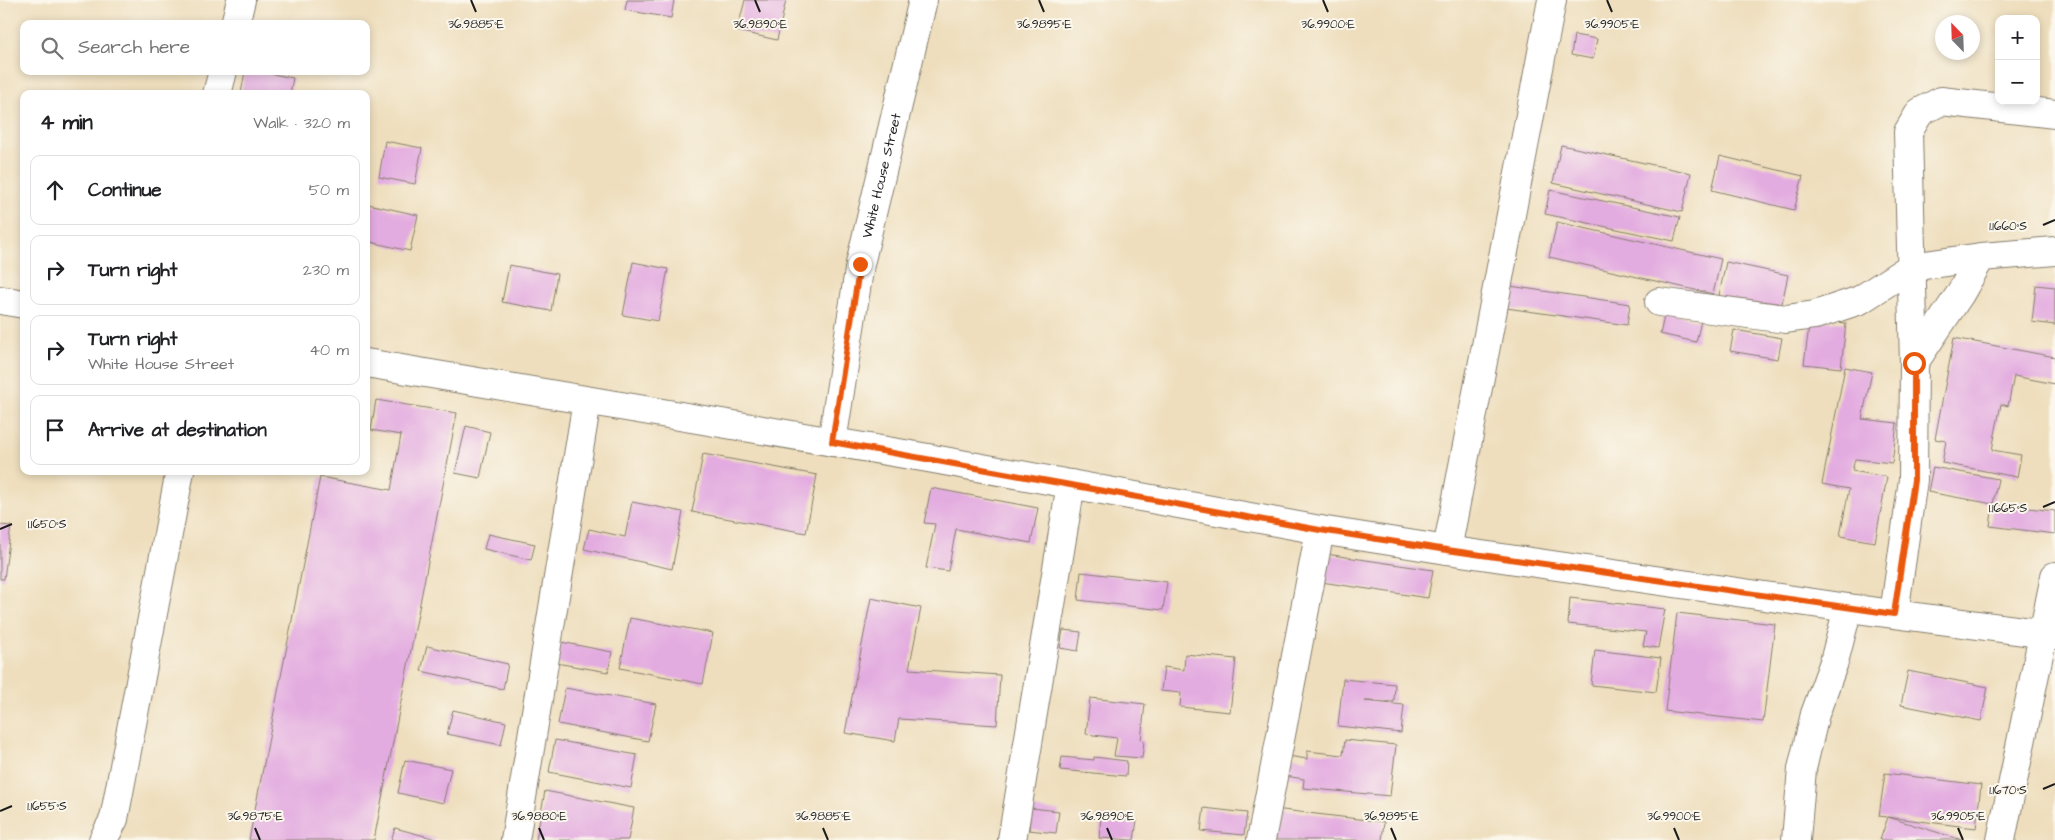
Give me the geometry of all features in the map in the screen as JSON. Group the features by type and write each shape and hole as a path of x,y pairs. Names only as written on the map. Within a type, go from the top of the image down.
{"street":[{"path":"236,20 241,0"},
{"name":"White House Street","path":"832,442 860,264 923,0"},
{"path":"1447,550 1552,0"},
{"path":"218,90 222,75"},
{"path":"1894,614 1914,480 1914,363 1908,132 1920,112 1941,101 2055,114"},
{"path":"1659,302 1786,319 1815,315 1860,300 1911,267 1982,257 2055,251"},
{"path":"1914,363 1982,257"},
{"path":"0,300 20,303"},
{"path":"370,364 832,442 1320,530 1848,608 2049,634"},
{"path":"515,840 587,402"},
{"path":"103,840 114,818 179,475"},
{"path":"1012,840 1071,484"},
{"path":"1261,840 1320,530"},
{"path":"2001,840 2049,634 2055,576"},
{"path":"1796,840 1802,769 1815,714 1834,662 1848,608"}],"building":[{"path":"627,0 674,0 671,18 625,10"},
{"path":"745,0 786,0 777,40 737,31"},
{"path":"1574,35 1597,39 1593,59 1571,55"},
{"path":"244,75 278,75 293,78 291,90 242,90"},
{"path":"385,141 422,148 415,184 379,177"},
{"path":"1561,145 1691,173 1682,212 1553,183"},
{"path":"1720,156 1803,176 1794,210 1712,190"},
{"path":"1550,190 1680,217 1674,241 1545,214"},
{"path":"370,204 418,215 410,251 370,242"},
{"path":"1557,222 1721,259 1713,294 1549,257"},
{"path":"633,262 668,269 658,321 623,315"},
{"path":"1726,262 1788,275 1780,313 1718,300"},
{"path":"509,265 557,274 551,311 502,302"},
{"path":"2036,285 2055,287 2055,325 2032,322"},
{"path":"1510,286 1630,304 1627,325 1506,308"},
{"path":"1665,312 1701,321 1696,342 1660,334"},
{"path":"1810,319 1846,323 1841,368 1804,364"},
{"path":"1734,330 1782,338 1778,359 1730,351"},
{"path":"1954,338 2055,357 2055,384 2014,376 2008,406 2001,404 1992,450 2021,455 2017,477 1942,463 1946,441 1935,439"},
{"path":"1845,367 1872,372 1862,419 1897,423 1892,463 1855,459 1852,471 1887,477 1875,542 1840,536 1849,489 1822,484"},
{"path":"376,400 457,413 374,840 249,840 320,477 391,490 401,435 371,430"},
{"path":"466,426 490,432 480,478 455,473"},
{"path":"703,454 817,475 806,533 692,512"},
{"path":"1933,467 1998,479 1993,504 1928,492"},
{"path":"931,488 1038,508 1031,543 956,529 948,571 926,568 935,524 924,523"},
{"path":"632,502 683,512 672,569 584,549 589,529 625,537"},
{"path":"1993,504 2055,511 2055,534 1990,526"},
{"path":"0,525 11,526 4,579 0,579"},
{"path":"488,534 535,544 531,560 484,549"},
{"path":"1326,554 1433,570 1428,598 1321,582"},
{"path":"1081,572 1167,582 1163,610 1078,600"},
{"path":"871,598 921,608 909,669 1000,675 997,725 899,719 895,741 845,733"},
{"path":"1570,598 1665,609 1658,648 1643,646 1646,632 1568,624"},
{"path":"1677,613 1775,624 1763,722 1665,711"},
{"path":"630,618 713,633 703,684 620,668"},
{"path":"1063,630 1081,632 1078,651 1060,648"},
{"path":"561,642 612,652 608,672 556,663"},
{"path":"427,646 508,664 503,689 421,671"},
{"path":"1595,650 1661,658 1656,692 1591,685"},
{"path":"1185,654 1236,659 1230,712 1180,707 1181,693 1161,691 1164,667 1184,670"},
{"path":"1908,671 1988,687 1981,721 1901,705"},
{"path":"1343,679 1395,684 1394,702 1365,701 1404,705 1401,733 1338,726"},
{"path":"565,688 656,704 648,741 558,724"},
{"path":"1090,698 1145,704 1141,740 1144,741 1142,758 1114,756 1117,738 1086,734"},
{"path":"453,710 506,722 501,745 447,734"},
{"path":"555,740 637,755 631,788 549,772"},
{"path":"1345,740 1396,745 1390,796 1303,788 1304,779 1279,775 1282,755 1307,759 1307,751 1343,755"},
{"path":"1062,757 1094,760 1094,757 1127,761 1126,776 1060,770"},
{"path":"405,760 451,769 443,803 398,793"},
{"path":"1885,773 1981,785 1976,828 1879,816"},
{"path":"545,791 634,808 628,840 536,840"},
{"path":"1031,808 1059,811 1056,833 1029,830"},
{"path":"1204,808 1247,813 1244,835 1201,831"},
{"path":"1274,809 1384,822 1382,840 1270,840"},
{"path":"1101,816 1137,820 1134,840 1099,838"},
{"path":"1888,817 1962,840 1880,840"},
{"path":"395,828 436,839 436,840 391,840"}],"route":[{"path":"860,264 832,442 1320,530 1894,614 1914,480 1914,363"}]}
